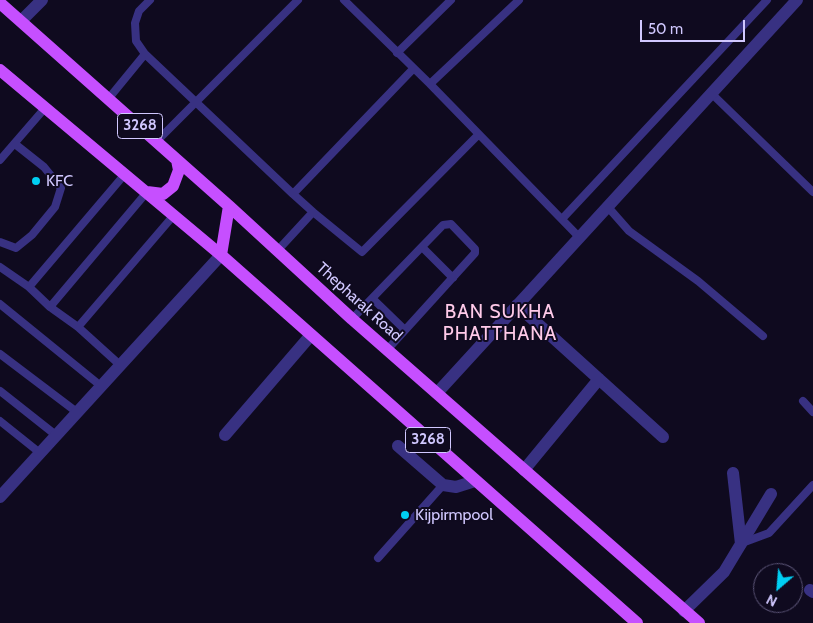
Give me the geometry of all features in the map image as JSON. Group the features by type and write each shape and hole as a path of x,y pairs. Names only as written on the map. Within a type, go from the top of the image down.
{"main road":[{"name":"Thepharak Road","path":"0,2 157,141 352,319 699,623"},
{"name":"3268","path":"0,70 221,255 637,623"},
{"path":"147,192 163,194 174,186 179,170 177,160"},
{"path":"221,255 229,206"}],"street":[{"path":"21,21 42,0"},
{"path":"437,393 711,93 791,2"},
{"path":"0,497 221,255"},
{"path":"517,304 663,437"},
{"path":"225,435 311,335"},
{"path":"524,470 599,379"},
{"path":"398,446 443,485 456,487 475,481"},
{"path":"733,473 740,544"},
{"path":"684,611 724,572 770,494"}],"lane":[{"path":"150,0 139,11 135,23 136,40 145,54 313,212 362,252 478,136"},
{"path":"157,141 298,0"},
{"path":"344,0 430,84 478,136 579,237"},
{"path":"397,53 451,0"},
{"path":"430,84 519,0"},
{"path":"562,219 767,0"},
{"path":"109,98 145,54"},
{"path":"294,194 413,69"},
{"path":"711,93 813,192"},
{"path":"0,160 45,108"},
{"path":"0,242 16,248 32,235 55,207 60,188 44,167 15,144"},
{"path":"29,287 125,174"},
{"path":"50,307 147,192"},
{"path":"607,206 629,231 698,281 763,336"},
{"path":"278,250 313,212"},
{"path":"78,327 174,215"},
{"path":"352,319 443,225 451,224 474,249 475,253 387,350"},
{"path":"422,247 453,278"},
{"path":"0,267 29,287 50,307 78,327 120,365"},
{"path":"373,299 405,330"},
{"path":"0,304 96,382"},
{"path":"0,354 78,412"},
{"path":"0,391 56,436"},
{"path":"803,402 813,412"},
{"path":"0,421 40,453"},
{"path":"378,558 443,485"},
{"path":"740,544 769,533 813,485"}],"place":[{"name":"KFC","path":"36,181"},
{"name":"Kijpirmpool","path":"405,515"}],"district":[{"name":"BAN SUKHA PHATTHANA","path":"500,323"}]}
